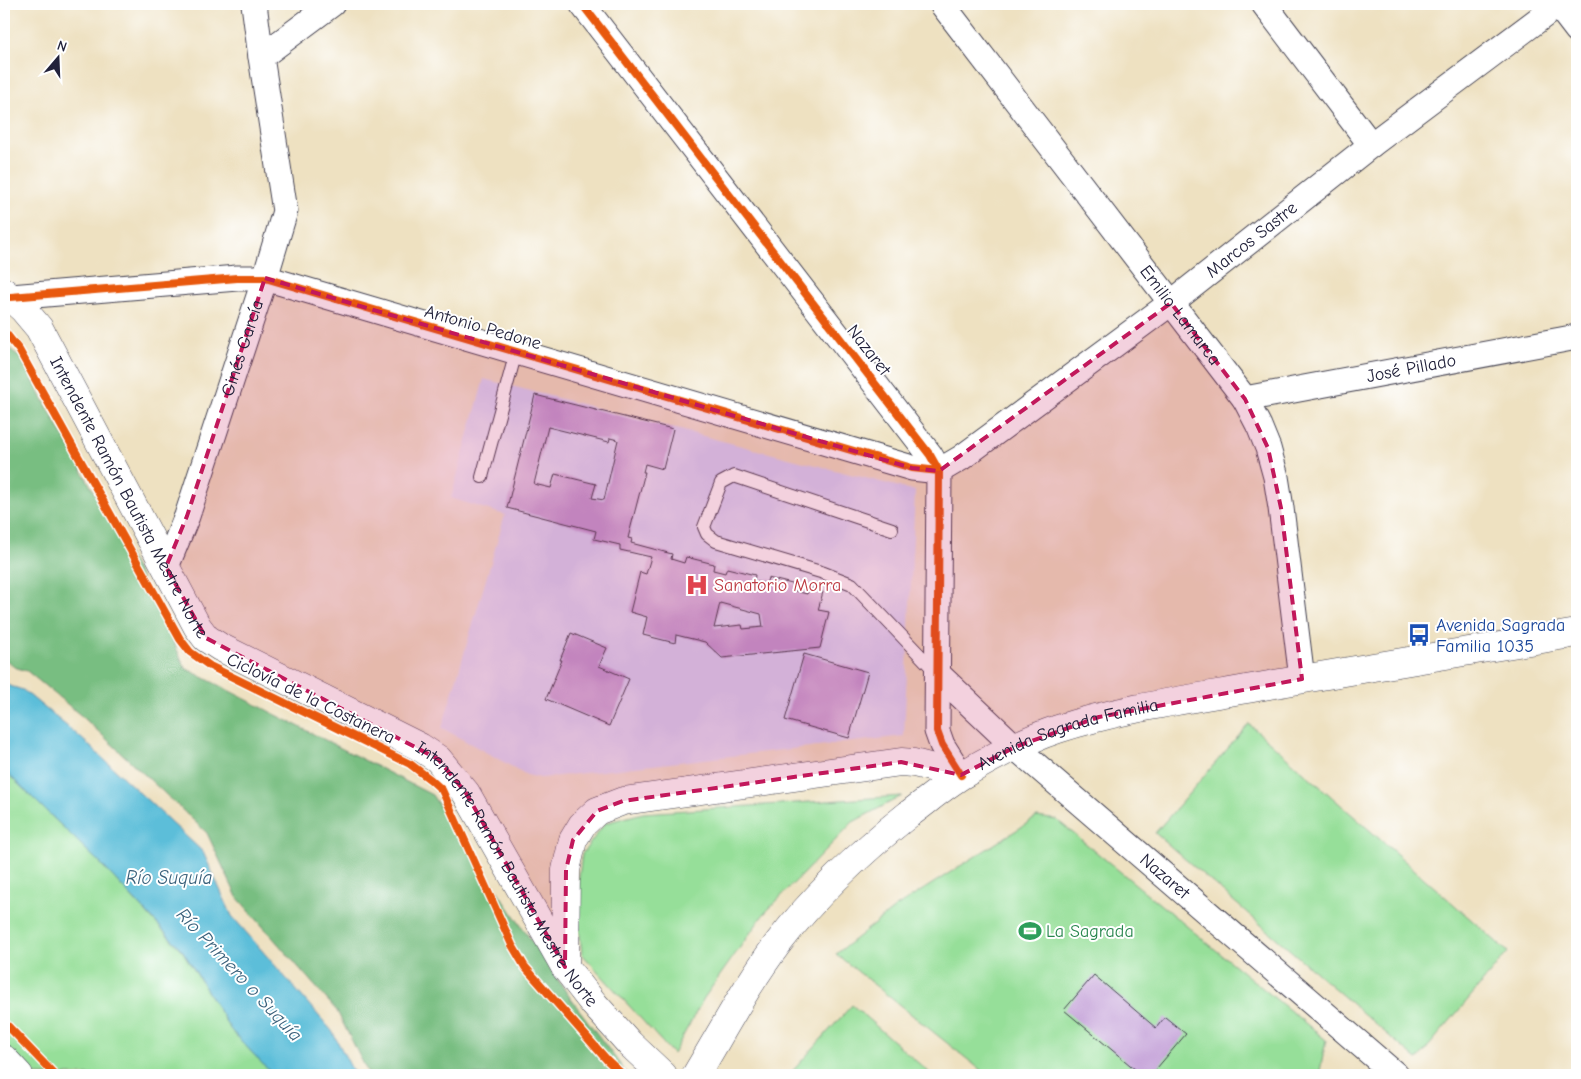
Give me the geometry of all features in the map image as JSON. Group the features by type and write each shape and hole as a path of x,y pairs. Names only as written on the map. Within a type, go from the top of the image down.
{"main road":[{"name":"Intendente Ramón Bautista Mestre Norte","path":"7,295 23,309 39,328 197,626 206,638 220,647 420,747 438,759 466,793 565,967 594,1004 630,1044 663,1075"},
{"name":"Avenida Sagrada Familia","path":"696,1075 749,986 780,941 827,886 883,835 961,775 1015,746 1058,729 1099,717 1302,679 1577,632"},
{"path":"565,967 566,870 573,840 582,825 597,811 624,801 901,762 914,763 961,775"},
{"path":"4,1059 19,1075"}],"street":[{"name":"Ginés García","path":"166,567 187,516 285,211 254,4"},
{"path":"261,57 332,4"},
{"name":"Nazaret","path":"582,4 930,455 939,472"},
{"name":"Emilio Lamarca","path":"942,4 1245,400 1259,426 1268,448 1276,477 1302,679"},
{"path":"1264,4 1372,145"},
{"path":"1558,4 1577,30"},
{"name":"Marcos Sastre","path":"939,472 961,458 1171,303 1372,145 1558,4"},
{"name":"Antonio Pedone","path":"7,295 237,278 265,278 912,468 939,472"},
{"name":"José Pillado","path":"1245,400 1577,337"},
{"path":"939,472 937,731 942,745 961,775"},
{"name":"Nazaret","path":"938,674 1015,746 1396,1075"}],"lane":[{"path":"482,476 516,352"},
{"path":"892,529 734,476 721,483 704,526 707,534 716,541 824,573 852,584 938,674"}],"highlighted area":[{"path":"265,278 912,468 939,471 1171,303 1245,399 1268,448 1281,508 1302,679 1099,717 1015,747 961,775 901,762 623,801 597,811 573,840 566,870 565,967 466,793 438,759 206,638 166,567 187,516"}],"shaded area":[{"name":"Sanatorio Morra","path":"484,379 915,491 904,736 541,778 527,775 442,728 505,515 451,498"}],"green space":[{"path":"4,344 20,357 163,618 185,668 432,795 571,999 630,1075 369,1075 337,1011 237,897 207,833 84,718 27,671 14,667 4,658"},
{"path":"1249,724 1508,952 1417,1060 1155,833"},
{"path":"4,770 99,862 183,952 231,1030 273,1075 19,1075 4,1059"},
{"path":"902,796 853,822 763,915 704,998 673,1054 582,954 576,900 582,854 605,823 643,813"},
{"name":"La Sagrada","path":"1037,817 1057,820 1326,1040 1320,1071 1324,1075 987,1075 836,954 896,907"},
{"path":"852,1005 932,1075 789,1075"}],"water":[{"name":"Río Suquía","path":"4,681 10,686 23,690 80,737 203,852 232,916 332,1031 355,1075 273,1075 231,1030 183,951 99,862 4,770"}],"building":[{"path":"535,395 673,429 663,469 645,464 643,472 645,472 628,538 632,539 631,543 672,554 671,559 684,563 686,557 714,564 713,570 725,573 727,568 755,575 754,581 766,584 768,578 796,585 795,591 807,594 809,588 823,592 818,610 829,612 820,648 722,658 705,642 676,635 675,643 643,635 647,617 630,612 640,572 646,574 651,557 620,550 620,545 594,539 596,531 507,508","holes":["548,427 609,442 610,438 618,440 604,500 592,498 596,484 555,474 551,488 534,484","720,603 761,614 763,627 743,629 742,625 714,628"]},
{"path":"571,633 607,648 599,666 629,679 609,726 546,699"},
{"path":"804,654 868,672 849,738 785,720"},
{"path":"1094,975 1156,1028 1165,1017 1186,1034 1151,1075 1142,1075 1064,1010"}],"cycle path":[{"path":"582,4 930,455 939,471 937,731 942,745 961,775"},
{"path":"11,297 237,278 265,278 912,468 939,471"},
{"name":"Ciclovía de la Costanera","path":"4,331 19,350 180,639 190,652 210,666 410,764 442,790 512,945 525,967 607,1060 623,1075"},
{"path":"4,1022 55,1075"}],"place":[{"name":"Sanatorio Morra","path":"697,585"},
{"name":"Avenida Sagrada Familia 1035","path":"1419,635"},
{"name":"La Sagrada","path":"1030,931"}],"water label":[{"name":"Río Primero o Suquía","path":"240,974"}]}
